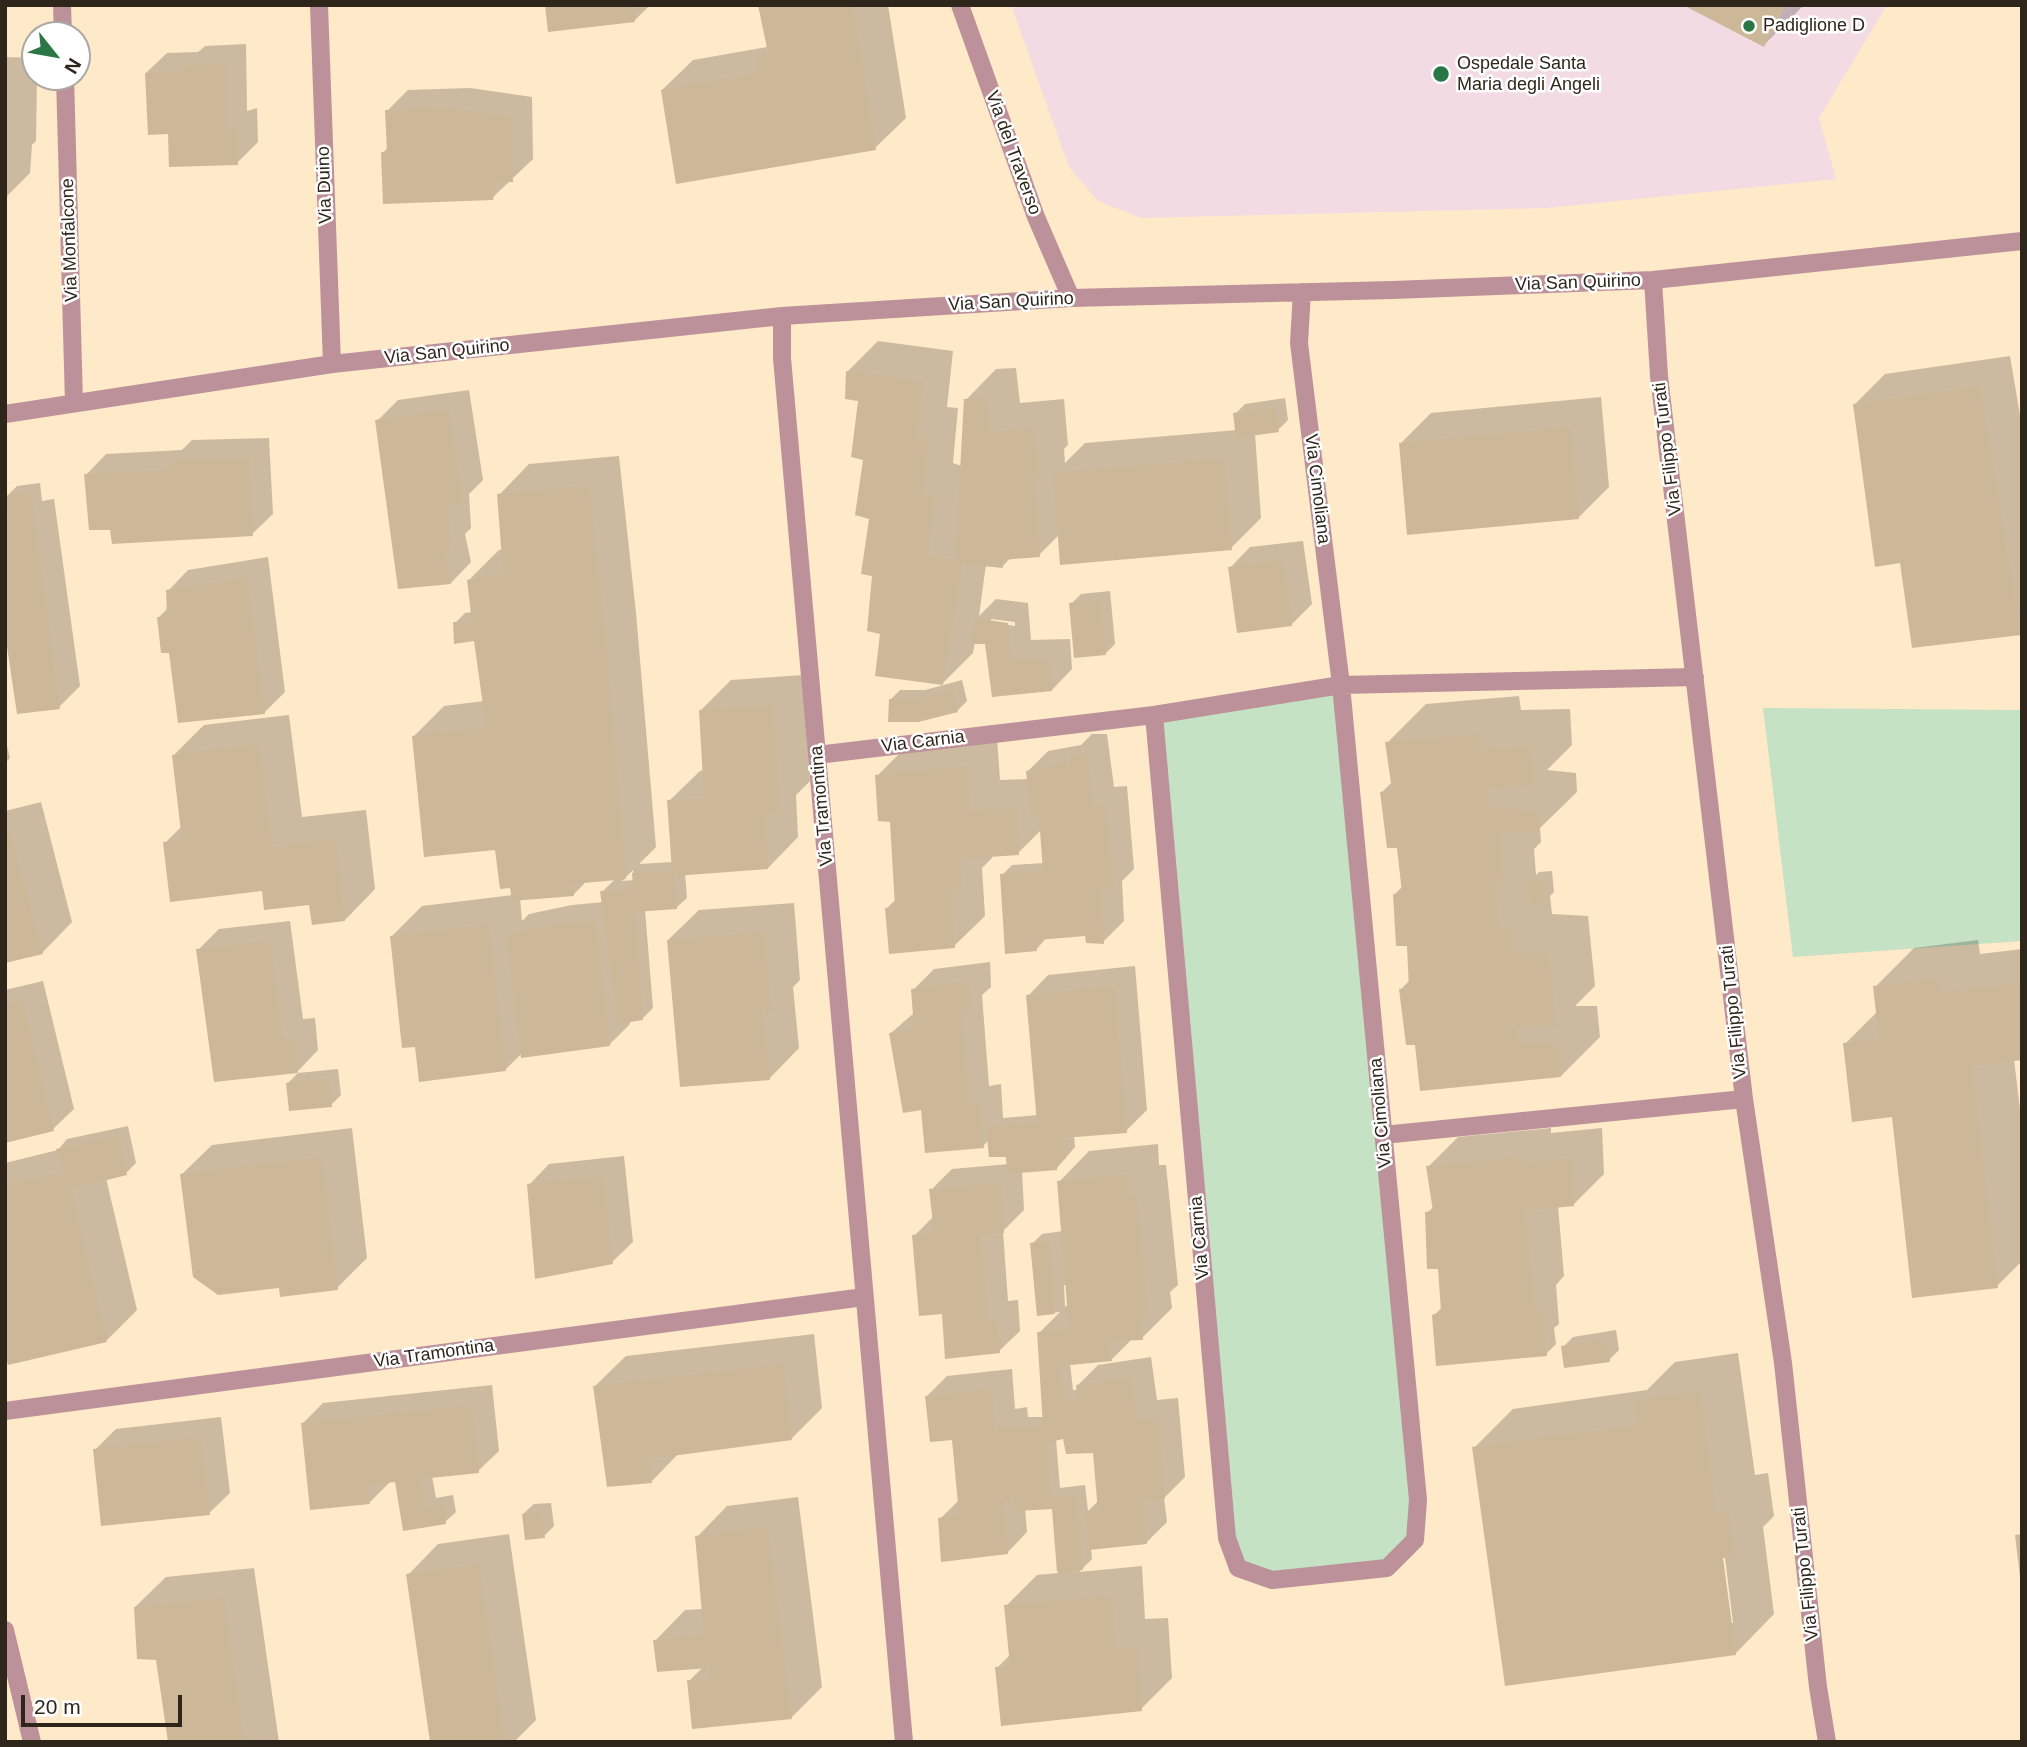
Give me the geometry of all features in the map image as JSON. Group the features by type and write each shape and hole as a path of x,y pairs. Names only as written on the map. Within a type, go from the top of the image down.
{"street":[{"name":"Via Duino","path":"319,5 332,364"},
{"name":"Via del Traverso","path":"960,5 1036,217 1071,298"},
{"name":"Via Monfalcone","path":"65,91 74,402"},
{"name":"Via San Quirino","path":"5,414 332,364 782,316 1071,298 1653,280 2022,241"},
{"name":"Via Filippo Turati","path":"1653,280 1659,376 1744,1099 1783,1363 1818,1687 1827,1742"},
{"name":"Via Cimoliana","path":"1302,292 1299,344 1341,685 1418,1500 1415,1540"},
{"name":"Via Tramontina","path":"782,316 782,358 904,1742"},
{"path":"1341,685 1695,677"},
{"name":"Via Carnia","path":"817,755 1154,715 1341,685"},
{"name":"Via Carnia","path":"1154,715 1227,1538 1238,1568 1272,1580 1387,1568 1415,1540"},
{"path":"1383,1135 1744,1099"},
{"name":"Via Tramontina","path":"5,1411 864,1297"},
{"path":"5,1630 32,1742"}],"shaded area":[{"name":"Ospedale Santa Maria degli Angeli","path":"1011,5 1887,5 1819,118 1836,179 1547,208 1141,218 1098,201 1069,167"}],"green space":[{"path":"1341,685 1415,1540 1387,1568 1272,1580 1238,1568 1154,715"},
{"path":"1763,708 2022,710 2022,941 1793,957"}],"building":[{"path":"545,5 633,5 635,22 548,32"},
{"path":"758,5 853,5 876,150 676,184 661,90 757,73 757,55 768,53"},
{"name":"Padiglione D","path":"1683,5 1786,5 1764,47"},
{"path":"226,64 227,131 237,128 238,165 169,167 168,134 148,135 145,73 184,72 183,66"},
{"path":"448,108 512,117 513,182 496,182 493,200 383,204 381,152 387,152 385,110"},
{"path":"846,371 923,381 917,437 928,438 923,494 935,497 928,555 955,560 964,399 986,398 990,432 1034,428 1039,477 1034,476 1040,557 1002,560 1003,568 962,564 943,685 875,676 880,634 867,631 872,576 861,574 869,519 855,515 863,460 851,457 858,401 845,399"},
{"path":"1980,386 2021,635 1912,648 1900,563 1875,567 1853,404"},
{"path":"1275,407 1279,432 1236,438 1233,413"},
{"path":"449,410 463,503 448,505 451,550 444,550 451,584 398,589 375,420"},
{"path":"1571,427 1579,519 1407,535 1399,443"},
{"path":"249,458 253,536 112,544 110,530 89,530 84,474 169,470 170,460"},
{"path":"1224,458 1232,550 1060,565 1053,473"},
{"path":"589,485 626,879 573,884 574,896 512,901 510,888 500,889 495,850 424,857 412,736 486,727 474,641 454,644 453,622 472,622 467,580 503,572 497,494"},
{"path":"31,493 60,709 17,714 5,633 5,522 9,522 5,496"},
{"path":"1283,560 1292,626 1237,633 1228,567"},
{"path":"247,577 265,714 178,723 169,653 161,653 157,617 167,617 166,590"},
{"path":"1100,600 1106,655 1074,658 1069,603"},
{"path":"974,618 1008,623 1011,660 1050,659 1052,691 992,697 985,644 971,644"},
{"path":"952,689 958,712 918,722 888,722 889,699 913,700"},
{"path":"773,705 780,813 765,814 768,869 675,876 677,909 635,912 643,1020 618,1024 600,891 633,889 632,873 672,871 667,800 704,798 699,710"},
{"path":"1480,734 1482,749 1531,747 1534,785 1486,788 1490,806 1538,812 1539,832 1500,831 1503,883 1495,884 1499,928 1511,929 1513,952 1549,954 1556,1026 1517,1027 1519,1044 1558,1044 1561,1077 1420,1091 1415,1045 1406,1045 1399,989 1409,989 1407,946 1396,946 1393,894 1402,893 1397,848 1387,848 1380,792 1392,790 1385,742"},
{"path":"259,744 272,847 336,839 345,921 312,925 309,905 264,910 262,891 170,902 163,842 182,841 172,755"},
{"path":"1069,754 1087,754 1093,807 1106,806 1114,891 1101,890 1104,944 1086,943 1085,936 1037,940 1037,951 1005,954 1000,874 1043,872 1039,817 1031,816 1026,771 1070,763"},
{"path":"967,766 970,810 1017,808 1019,855 960,859 962,890 951,891 955,948 889,954 885,908 895,907 890,822 878,821 875,775"},
{"path":"10,832 43,954 5,963 5,833"},
{"path":"1543,880 1545,904 1530,905 1527,881"},
{"path":"596,921 610,1046 521,1058 506,934 550,925"},
{"path":"489,924 506,1071 419,1082 415,1047 402,1048 390,936"},
{"path":"764,932 771,1012 762,1012 770,1080 680,1087 667,940"},
{"path":"270,941 283,1039 294,1037 298,1073 214,1082 196,949"},
{"path":"1939,979 1941,992 2022,983 2022,1060 1972,1066 1998,1288 1912,1298 1892,1117 1852,1122 1843,1043 1879,1039 1873,986"},
{"path":"969,981 971,1009 962,1013 969,1105 981,1104 984,1148 925,1153 921,1110 903,1113 889,1033 914,1029 911,989"},
{"path":"1115,986 1127,1133 1063,1138 1066,1159 1057,1159 1057,1170 1007,1174 1006,1157 989,1157 986,1127 1037,1123 1026,995"},
{"path":"22,1000 54,1131 5,1143 5,1004"},
{"path":"329,1078 332,1107 289,1111 286,1083"},
{"path":"118,1135 127,1175 71,1189 107,1342 8,1365 5,1353 5,1185 63,1172 56,1149"},
{"path":"322,1157 338,1290 280,1297 279,1288 218,1295 193,1277 180,1174"},
{"path":"1522,1157 1522,1163 1572,1158 1574,1206 1525,1211 1535,1308 1542,1309 1547,1356 1436,1366 1432,1315 1441,1311 1438,1269 1427,1269 1425,1212 1433,1211 1426,1166"},
{"path":"1128,1174 1129,1195 1137,1195 1148,1317 1140,1317 1143,1340 1109,1341 1112,1361 1060,1366 1064,1400 1077,1400 1076,1385 1131,1377 1137,1420 1158,1418 1165,1499 1142,1500 1147,1544 1089,1550 1085,1511 1098,1512 1093,1453 1066,1454 1063,1439 1046,1443 1051,1497 1076,1495 1083,1570 1057,1572 1052,1509 1016,1511 1013,1500 1003,1502 1008,1554 941,1562 938,1518 959,1514 952,1440 930,1442 925,1396 992,1389 995,1429 1007,1426 1043,1426 1037,1332 1069,1329 1057,1181"},
{"path":"603,1176 613,1264 535,1279 527,1184"},
{"path":"1001,1183 1004,1233 981,1234 988,1320 998,1320 1000,1353 945,1359 942,1314 919,1316 912,1235 934,1233 929,1189"},
{"path":"1050,1241 1055,1314 1037,1316 1030,1243"},
{"path":"1606,1339 1610,1362 1564,1368 1561,1346"},
{"path":"784,1364 792,1440 649,1459 652,1483 607,1487 593,1386"},
{"path":"1700,1391 1716,1513 1729,1512 1735,1557 1723,1558 1736,1655 1505,1686 1472,1447 1638,1425 1634,1401"},
{"path":"472,1405 479,1473 421,1479 426,1507 444,1504 446,1524 403,1531 395,1482 367,1485 370,1504 310,1510 301,1423"},
{"path":"201,1437 210,1515 101,1526 93,1449"},
{"path":"542,1512 545,1538 525,1540 522,1514"},
{"path":"768,1527 792,1719 692,1729 687,1680 710,1680 709,1668 657,1672 653,1640 704,1635 695,1536"},
{"path":"2022,1534 2022,1577 2020,1577 2015,1535"},
{"path":"479,1564 505,1742 430,1742 406,1574"},
{"path":"1112,1596 1115,1649 1138,1647 1142,1711 1001,1726 995,1667 1010,1666 1004,1605"},
{"path":"224,1598 244,1742 168,1742 156,1660 137,1659 134,1607"}],"place":[{"name":"Padiglione D","path":"1749,26"},
{"name":"Ospedale Santa Maria degli Angeli","path":"1441,74"}]}
